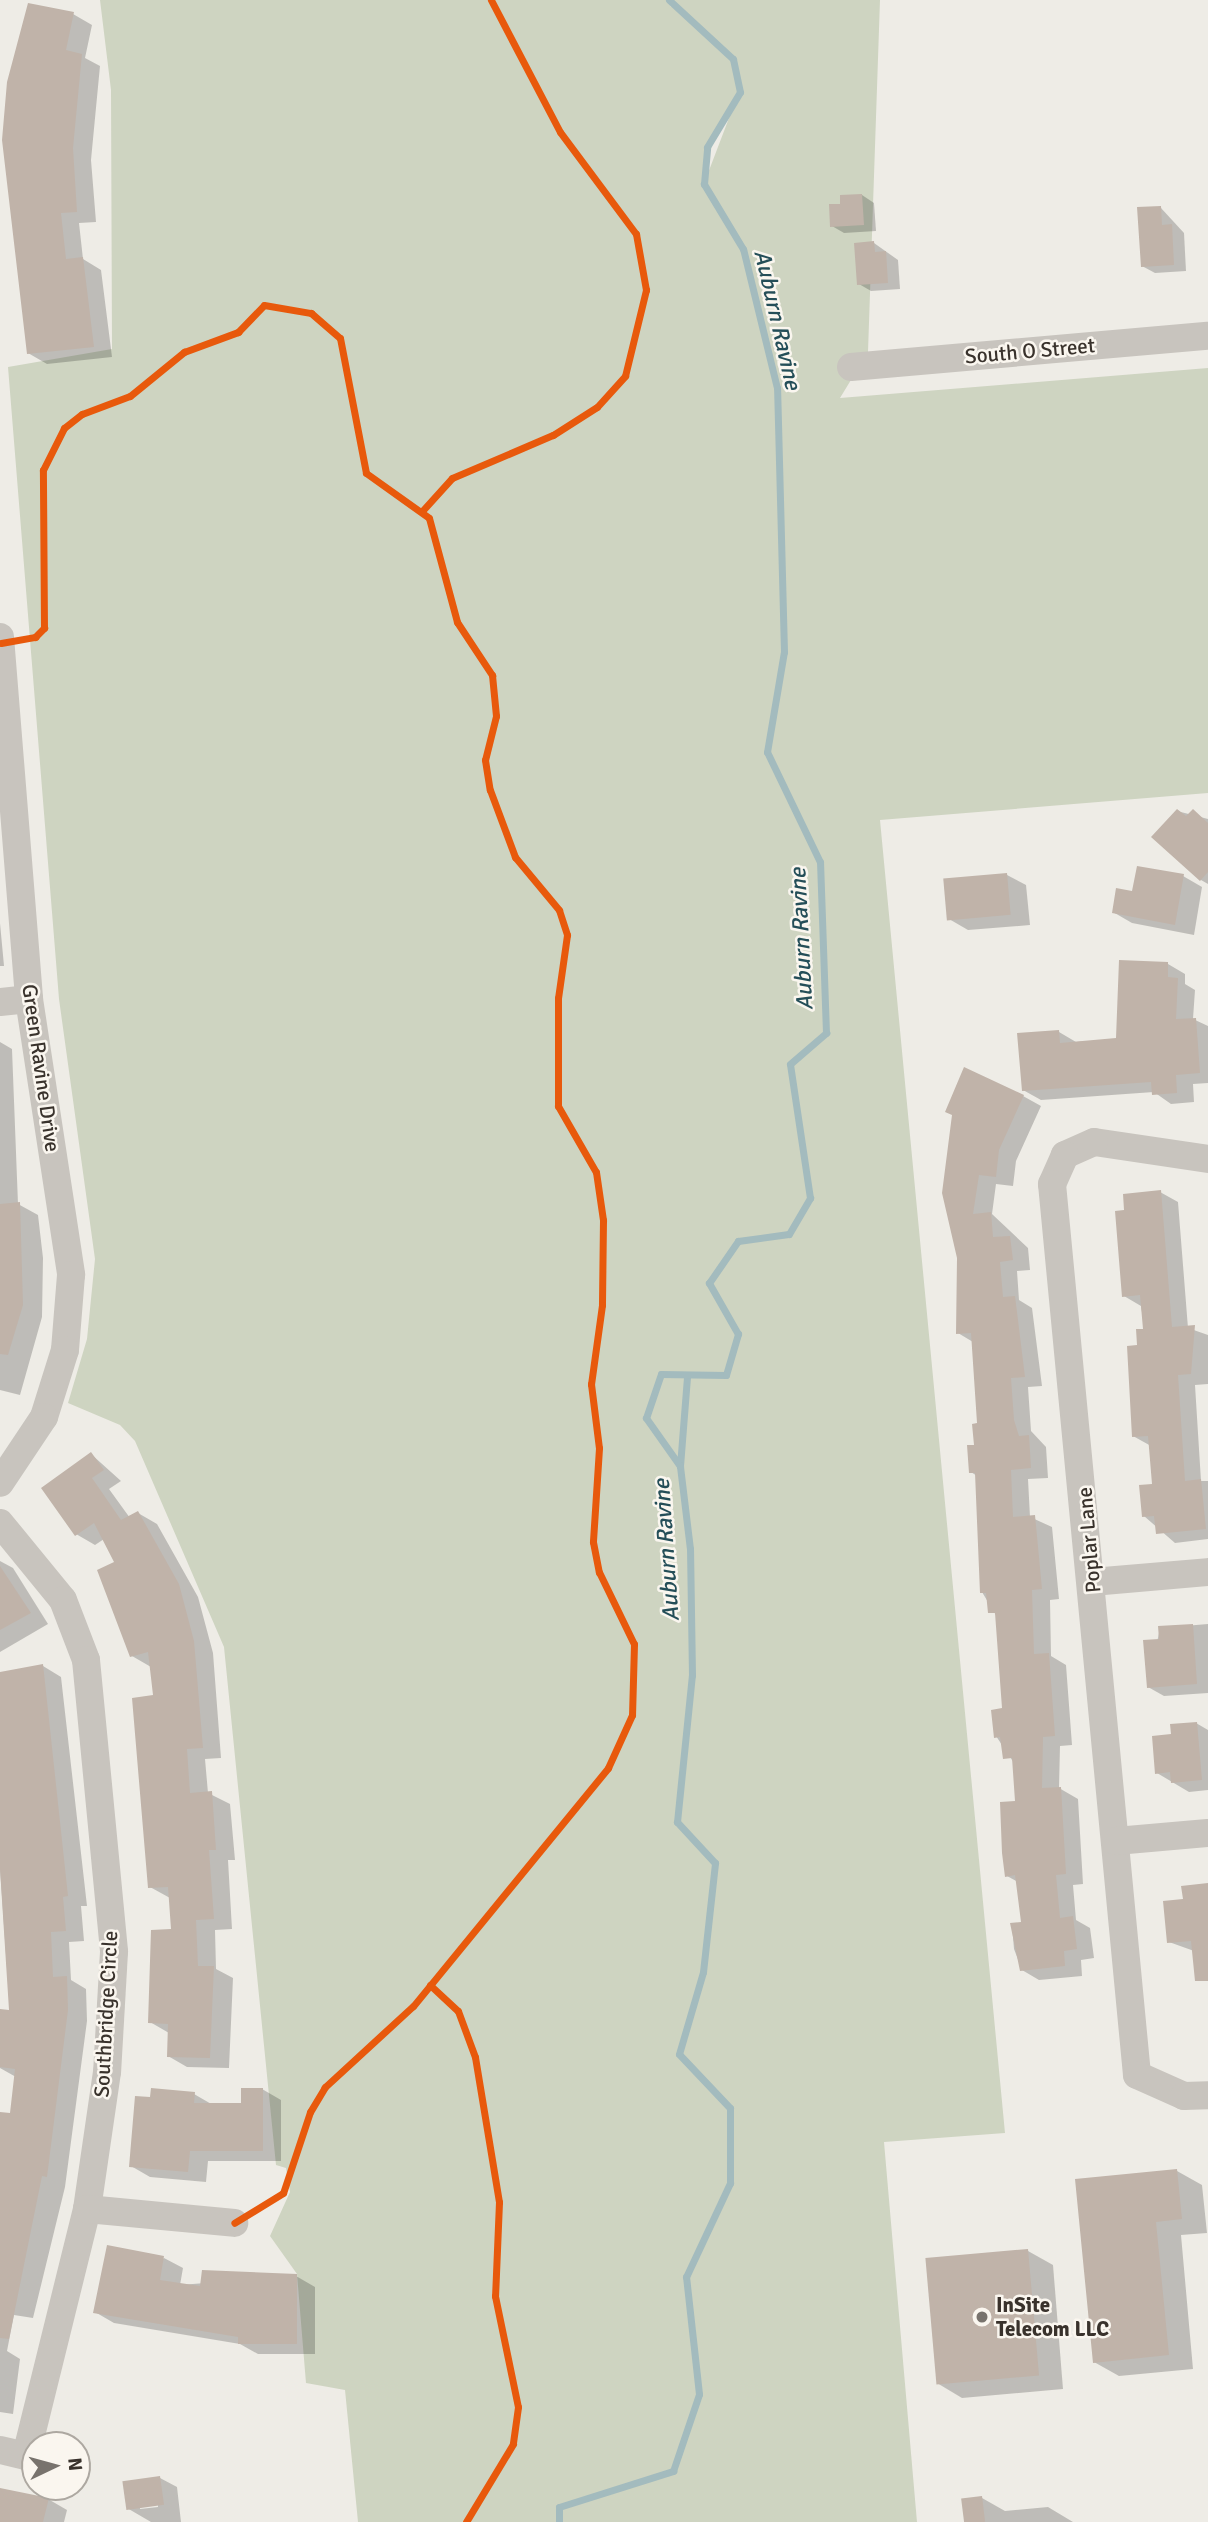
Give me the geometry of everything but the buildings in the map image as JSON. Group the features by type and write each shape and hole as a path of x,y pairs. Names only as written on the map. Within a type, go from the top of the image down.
{"street":[{"name":"South O Street","path":"851,367 1208,336"},
{"name":"Green Ravine Drive","path":"0,637 29,999 71,1275 65,1350 44,1417 0,1483"},
{"path":"0,1002 29,999"},
{"name":"Poplar Lane","path":"1208,1159 1094,1142 1065,1155 1052,1184 1137,2075 1184,2096 1208,2095"},
{"name":"Southbridge Circle","path":"0,1522 63,1600 86,1660 114,1952 107,2072 87,2209 26,2456 0,2450"},
{"path":"1092,1582 1208,1573"},
{"path":"1116,1841 1208,1833"},
{"path":"87,2209 234,2223"}],"green space":[{"path":"100,0 669,0 671,7 673,0 880,0 868,352 840,398 1208,368 1208,793 880,820 1005,2133 884,2142 917,2522 358,2522 345,2390 306,2383 297,2274 270,2236 290,2192 286,2168 276,2165 224,1647 135,1441 120,1425 68,1403 87,1339 95,1259 59,999 8,367 112,349 111,90","holes":["737,97 705,181 707,147"]}],"waterway":[{"name":"Auburn Ravine","path":"559,2522 559,2507 673,2471 699,2394 686,2277 730,2183 730,2108 679,2054 703,1972 715,1863 677,1822 692,1675 690,1549 680,1466 646,1418 661,1374 726,1375 738,1334 709,1283 738,1241 789,1234 810,1198 790,1064 826,1033 820,862 767,752 784,652 777,388 743,249 704,184 707,147 740,92 733,59 669,0"},
{"path":"680,1466 687,1377"}],"cycle path":[{"path":"423,510 452,478 553,435 597,407 625,376 646,290 636,234 560,132 491,0"},
{"path":"1,643 35,637 44,628 43,470 64,428 82,414 130,396 184,352 238,332 264,305 311,313 340,338 366,473 429,518 457,622 492,675 496,716 485,760 490,790 515,857 559,910 567,935 558,998 558,1106 596,1172 603,1220 602,1305 591,1384 599,1448 593,1542 599,1572 634,1644 632,1715 608,1768 413,2006 325,2087 310,2112 283,2193 234,2223"},
{"path":"430,1985 458,2011 475,2057 499,2202 495,2296 518,2407 513,2444 466,2522"}],"place":[{"name":"InSite Telecom LLC","path":"982,2317"}]}
